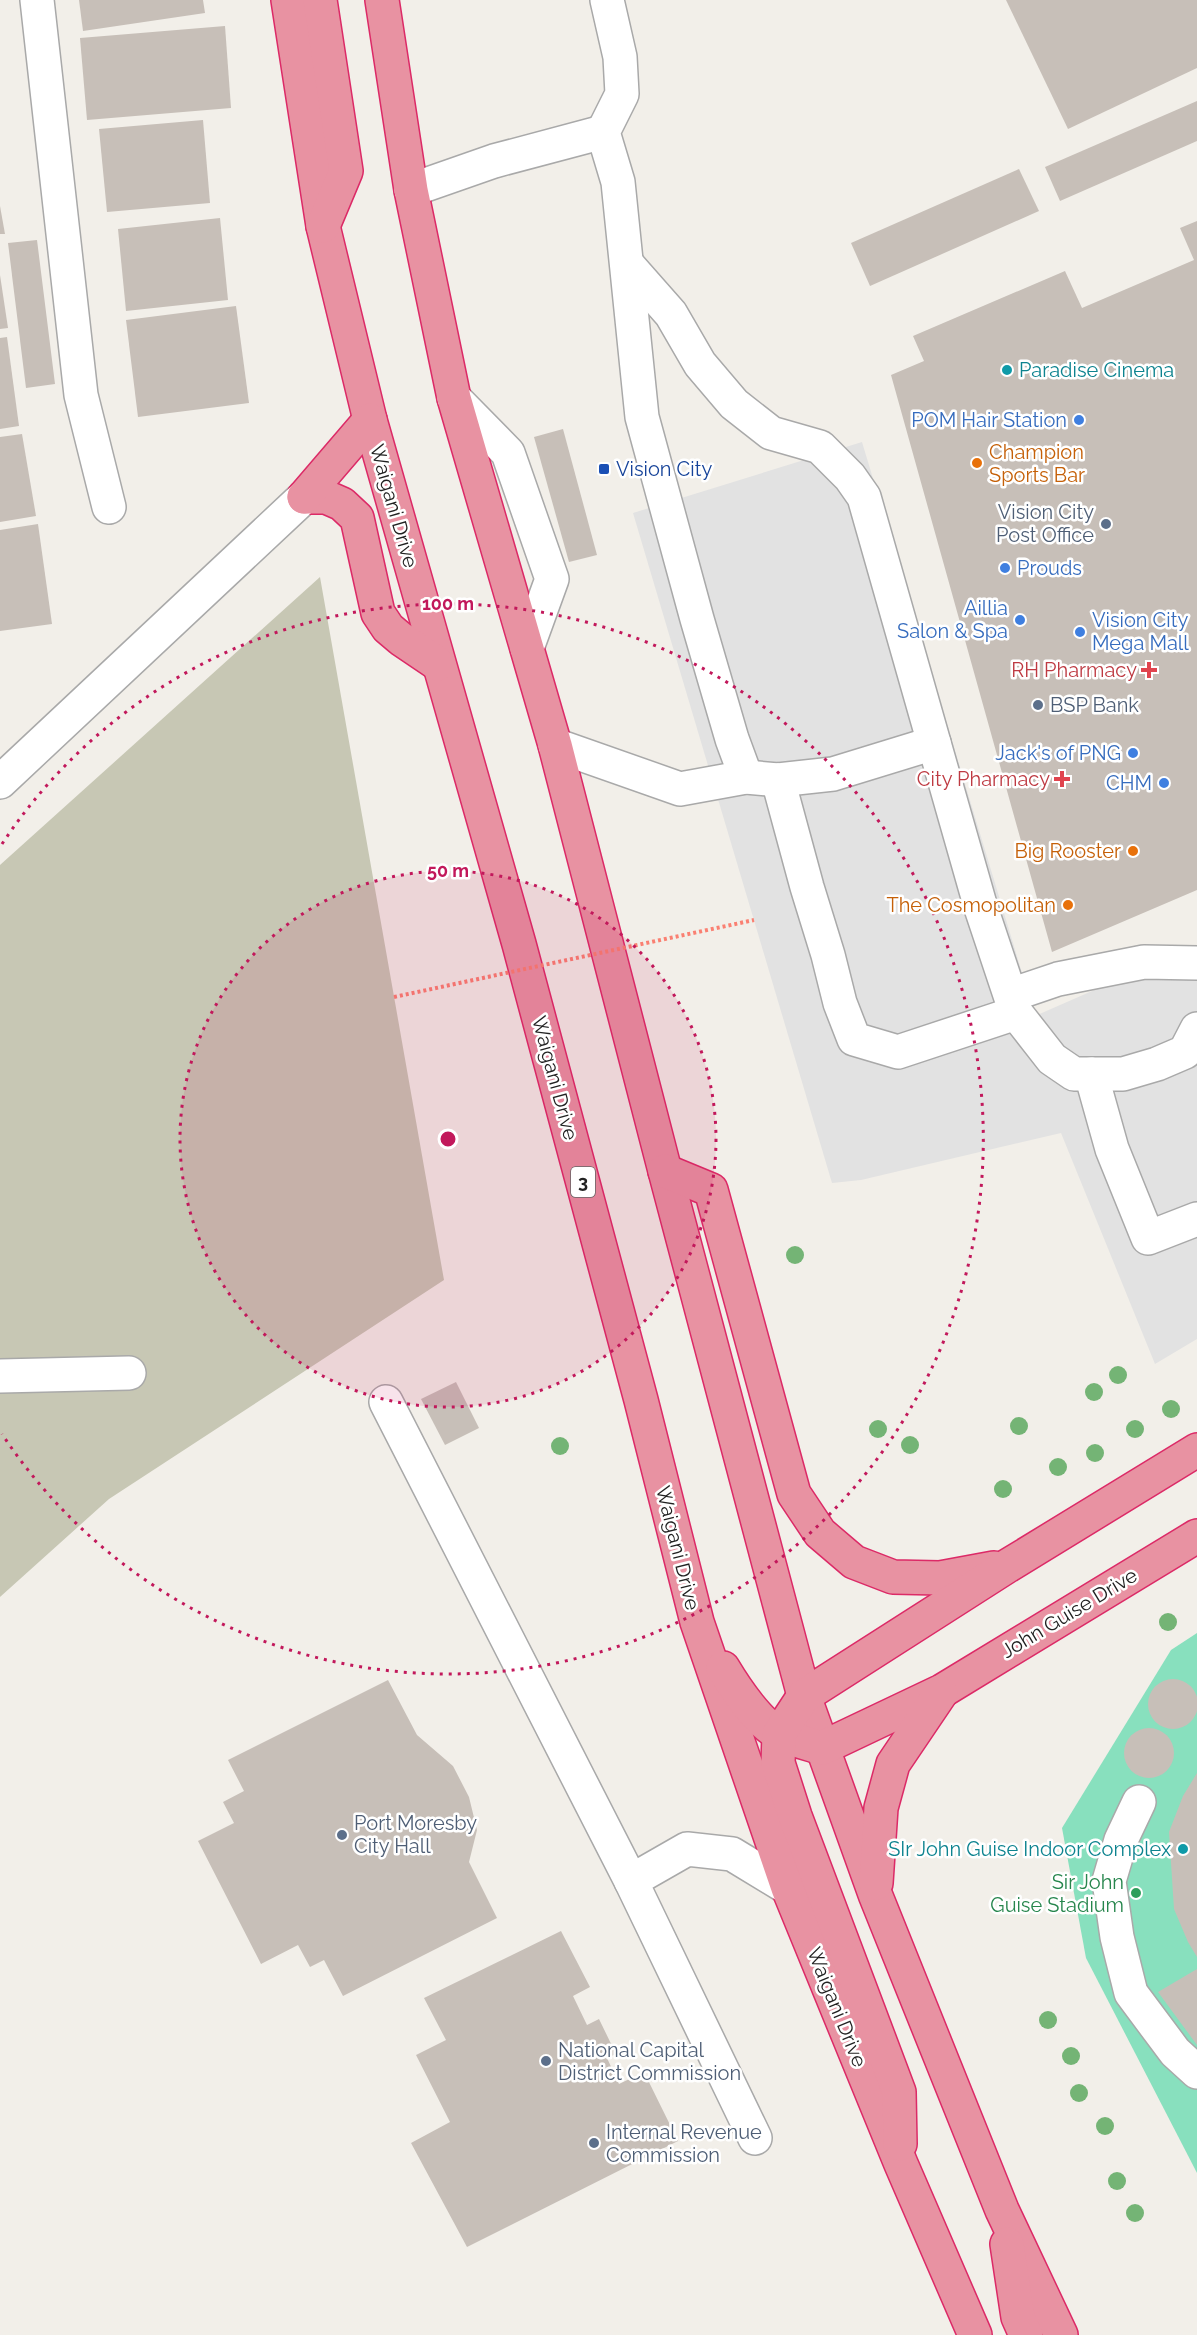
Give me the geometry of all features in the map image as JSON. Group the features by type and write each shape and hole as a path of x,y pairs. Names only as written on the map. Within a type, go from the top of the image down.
{"highway":[{"name":"Waigani Drive","path":"288,0 323,226 370,420 559,1092 697,1622 788,1888 901,2164 975,2335"},
{"path":"320,0 346,171 323,226"},
{"path":"382,0 411,190 454,398 555,745 804,1696 875,1894 1002,2210 1061,2335"},
{"path":"304,497 370,420"},
{"path":"304,497 326,497 342,504 357,518 378,613 388,628 438,664"},
{"path":"665,1171 711,1190 794,1494 820,1533 854,1562 893,1577 940,1578 1009,1565"},
{"path":"901,2164 899,2092 792,1805 778,1763 779,1734 804,1696 1009,1565 1197,1450"},
{"name":"John Guise Drive","path":"822,1748 942,1691 1197,1536"},
{"path":"697,1622 735,1688 753,1710 779,1734 822,1748"},
{"path":"875,1894 881,1808 893,1764 942,1691"},
{"path":"1002,2210 1018,2317 1026,2335"}],"street":[{"path":"37,0 81,395 109,507"},
{"path":"607,0 620,57 622,94 603,132 618,182 642,417 732,739 762,779 807,887 840,1003 854,1039 898,1052 1013,1004 1058,979 1144,962 1197,963"},
{"path":"411,190 494,161 603,132"},
{"path":"627,264 671,314 700,364 734,404 771,433 820,447 850,477 864,497 981,908 1013,1004 1052,1059 1074,1074 1123,1074 1185,1052 1197,1029"},
{"path":"454,398 508,453 552,579 527,648"},
{"path":"0,782 304,497"},
{"path":"555,745 680,789 762,779 833,774 934,743"},
{"path":"1091,1074 1112,1149 1148,1238 1197,1218"},
{"path":"0,1376 129,1373"},
{"path":"386,1402 631,1881 755,2138"},
{"path":"1139,1802 1121,1840 1109,1881 1117,1937 1131,1993 1175,2052 1197,2072"},
{"path":"631,1881 687,1849 732,1854 788,1888"}],"path":[{"path":"394,997 754,920"}],"shaded area":[{"path":"862,442 1035,1016 1197,945 1197,1339 1155,1364 1061,1133 861,1180 832,1183 633,513"},
{"path":"320,577 444,1280 109,1499 0,1597 0,865"}],"green space":[{"name":"Sir John Guise Stadium","path":"1197,1633 1197,2173 1086,1958 1062,1828 1171,1650"}],"building":[{"path":"79,0 203,0 205,13 83,31"},
{"path":"1006,0 1197,0 1197,68 1068,129"},
{"path":"225,26 231,108 87,120 80,38"},
{"path":"1197,101 1197,141 1060,201 1045,167"},
{"path":"203,120 210,203 107,212 99,129"},
{"path":"1019,169 1039,211 870,286 851,243"},
{"path":"0,206 5,234 0,234"},
{"path":"220,218 228,300 126,311 118,229"},
{"name":"Vision City Mega Mall","path":"1197,221 1197,890 1052,952 891,375 924,361 913,336 1065,271 1082,308 1194,260 1180,228"},
{"path":"37,240 55,384 26,388 8,243"},
{"path":"0,275 8,328 0,329"},
{"path":"236,306 249,403 138,417 126,320"},
{"path":"7,337 19,426 0,429 0,338"},
{"path":"563,429 597,555 569,562 534,437"},
{"path":"22,434 36,516 0,522 0,437"},
{"path":"38,524 52,624 0,631 0,530"},
{"path":"456,1382 479,1428 445,1445 421,1399"},
{"path":"1173,1679 1191,1686 1198,1704 1191,1722 1173,1729 1155,1722 1148,1704 1155,1686"},
{"name":"Port Moresby City Hall","path":"388,1680 417,1735 453,1766 469,1797 477,1830 469,1862 497,1918 343,1996 324,1960 310,1967 298,1945 261,1964 198,1841 234,1823 223,1802 244,1791 228,1760"},
{"path":"1144,1728 1154,1728 1167,1735 1174,1748 1174,1758 1167,1771 1154,1778 1144,1778 1135,1774 1128,1767 1124,1758 1124,1748 1128,1739 1135,1732"},
{"name":"SIr John Guise Indoor Complex","path":"1197,1773 1197,1957 1174,1909 1169,1832 1183,1796"},
{"path":"561,1931 590,1987 573,1996 587,2025 599,2019 616,2054 607,2058 619,2084 644,2072 678,2141 467,2247 411,2143 450,2122 416,2055 446,2040 424,1998"},
{"path":"1197,1969 1197,2045 1158,1992"}],"place":[{"name":"Paradise Cinema","path":"1007,370"},
{"name":"POM Hair Station","path":"1079,420"},
{"name":"Champion Sports Bar","path":"977,463"},
{"name":"Vision City","path":"604,469"},
{"name":"Vision City Post Office","path":"1106,524"},
{"name":"Prouds","path":"1005,568"},
{"name":"Aillia Salon & Spa","path":"1020,620"},
{"name":"Vision City Mega Mall","path":"1080,632"},
{"name":"RH Pharmacy","path":"1149,670"},
{"name":"BSP Bank","path":"1038,705"},
{"name":"Jack's of PNG","path":"1133,753"},
{"name":"City Pharmacy","path":"1062,779"},
{"name":"CHM","path":"1164,783"},
{"name":"Big Rooster","path":"1133,851"},
{"name":"The Cosmopolitan","path":"1068,905"},
{"name":"Port Moresby City Hall","path":"342,1835"},
{"name":"SIr John Guise Indoor Complex","path":"1183,1849"},
{"name":"Sir John Guise Stadium","path":"1136,1893"},
{"name":"National Capital District Commission","path":"546,2061"},
{"name":"Internal Revenue Commission","path":"594,2143"}]}
